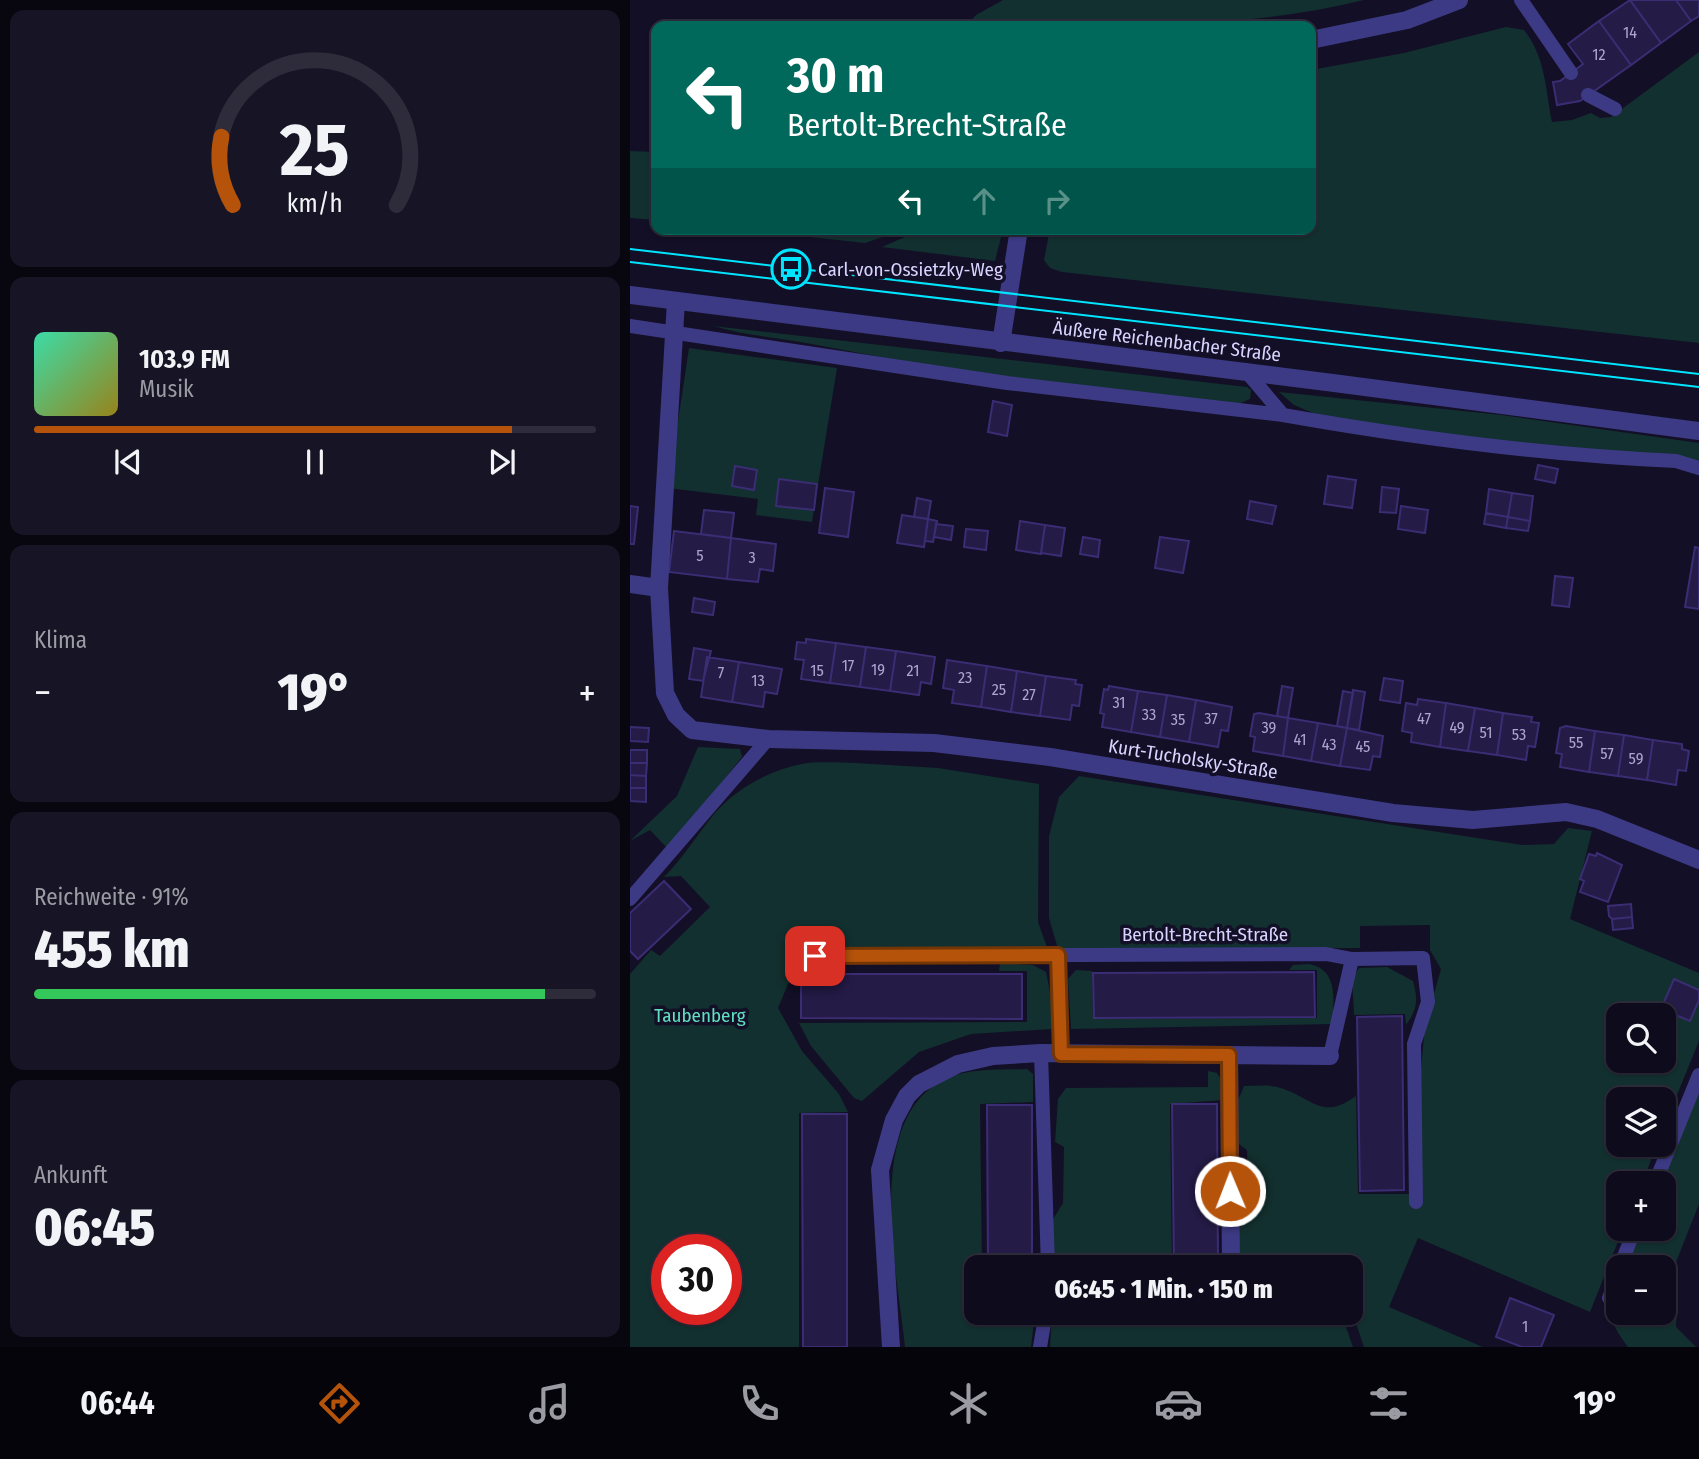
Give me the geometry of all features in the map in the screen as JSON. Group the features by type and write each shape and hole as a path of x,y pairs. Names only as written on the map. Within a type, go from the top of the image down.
{"street":[{"path":"1316,39 1407,20 1459,0"},
{"path":"1001,343 1018,235"},
{"name":"Äußere Reichenbacher Straße","path":"630,295 1001,343 1245,370 1699,431"},
{"path":"630,584 659,588 676,301"},
{"name":"Kurt-Tucholsky-Straße","path":"659,588 665,693 676,715 692,730 768,739 934,743 1011,752 1406,815 1506,820 1566,812 1607,823 1699,860"},
{"path":"891,1347 880,1170 894,1120 907,1096 919,1084 958,1064 993,1056 1041,1053 1330,1056"},
{"path":"1229,1055 1231,1255"}],"lane":[{"path":"1521,0 1572,73"},
{"path":"1588,95 1615,109"},
{"path":"630,326 1007,383 1283,415 1394,435 1514,449 1676,461 1699,468"},
{"path":"1245,370 1283,415"},
{"path":"630,900 768,739"},
{"name":"Bertolt-Brecht-Straße","path":"815,956 1325,954 1352,959 1423,958 1428,1002 1414,1044 1416,1202"},
{"path":"1058,955 1061,1054"},
{"path":"1330,1056 1352,959"},
{"path":"1041,1053 1048,1255"},
{"path":"1660,1171 1699,1075"},
{"path":"1040,1347 1043,1325"}],"green space":[{"path":"1003,0 1364,0 1265,18 1228,21 971,21"},
{"path":"1506,27 1524,30 1541,62 1552,122 1572,120 1591,113 1600,118 1611,117 1699,52 1699,343 1062,272 1050,268 1044,260 1049,235 1316,235 1316,69 1404,53"},
{"path":"630,151 651,152 651,220 630,218"},
{"path":"792,235 888,235 865,243"},
{"path":"909,235 1002,235 995,261 882,247"},
{"path":"713,326 1247,387 1251,390 1250,399 1236,405 1026,380 752,335"},
{"path":"689,348 837,368 812,522 756,515 758,499 668,488"},
{"path":"1279,392 1502,415 1699,443 1699,462 1523,447 1315,414 1294,405"},
{"path":"698,747 740,749 742,757 668,849 650,830 630,841 677,796"},
{"name":"Taubenberg","path":"815,763 938,768 1039,784 1038,922 1048,950 817,947 801,953 778,1008 802,1051 839,1094 848,1112 799,1113 799,1347 630,1347 630,974 651,950 660,956 710,907 681,876 664,877 714,814 732,796 766,776 790,767"},
{"path":"1079,776 1522,845 1554,844 1568,828 1592,831 1570,919 1699,973 1699,1041 1676,1098 1676,1087 1606,1087 1606,1157 1652,1157 1647,1171 1606,1171 1606,1241 1618,1241 1613,1255 1606,1255 1606,1272 1590,1312 1418,1238 1389,1307 1483,1347 1364,1347 1356,1325 1363,1325 1363,1255 1236,1255 1236,1219 1248,1208 1247,1150 1236,1142 1236,1105 1244,1086 1279,1087 1319,1106 1327,1107 1335,1107 1356,1096 1358,1194 1409,1194 1425,1026 1441,969 1430,950 1430,925 1360,926 1360,948 1058,949 1049,918 1049,836 1059,797"},
{"path":"1000,963 1033,965 1046,972 1052,1001 1052,1029 971,1034 919,1052 862,1101 854,1098 811,1046 799,1023 1027,1022 1027,971 999,971"},
{"path":"1309,964 1319,967 1330,979 1333,1024 1071,1029 1068,979 1076,970 1092,971 1093,1019 1317,1018 1317,970 1289,970 1293,965"},
{"path":"1387,967 1413,981 1416,1004 1406,1025 1405,1014 1354,1015 1352,979 1359,968"},
{"path":"1027,1069 1033,1074 1033,1102 980,1104 982,1255 964,1255 964,1325 1034,1325 1031,1347 905,1347 891,1205 893,1167 901,1133 915,1104 938,1083 958,1074 981,1070"},
{"path":"1208,1071 1217,1073 1225,1086 1224,1100 1170,1104 1172,1255 1052,1255 1052,1221 1063,1203 1064,1147 1055,1142 1058,1099 1066,1088 1208,1087"},
{"path":"1699,1087 1699,1204 1676,1262 1676,1255 1631,1255 1636,1241 1676,1241 1676,1171 1665,1171 1671,1157 1676,1157 1676,1144"},
{"path":"1676,1294 1678,1295 1676,1327 1696,1347 1628,1347 1614,1325 1676,1325"},
{"path":"1051,1325 1345,1325 1353,1347 1050,1347"}],"building":[{"path":"1630,0 1661,43 1631,65 1599,21"},
{"path":"1630,0 1676,0 1691,21 1661,43"},
{"path":"1676,0 1699,0 1699,16 1691,21"},
{"path":"1599,21 1631,65 1580,101 1557,105 1553,82 1560,81 1583,64 1568,44"},
{"path":"993,401 1012,405 1007,436 988,432"},
{"path":"1538,465 1558,469 1555,483 1535,479"},
{"path":"735,466 757,470 754,490 732,486"},
{"path":"1328,476 1356,480 1352,508 1324,504"},
{"path":"779,479 817,484 814,510 776,506"},
{"path":"1382,487 1399,489 1396,513 1380,512"},
{"path":"825,488 854,492 848,537 819,533"},
{"path":"1489,489 1512,493 1508,517 1486,513"},
{"path":"1512,493 1533,496 1530,521 1508,517"},
{"path":"917,498 931,501 928,519 914,517"},
{"path":"1250,501 1276,506 1272,524 1247,519"},
{"path":"630,506 638,507 634,544 630,544"},
{"path":"1401,506 1428,510 1425,533 1398,529"},
{"path":"704,510 734,513 731,538 701,534"},
{"path":"1486,513 1508,517 1506,528 1484,524"},
{"path":"902,515 928,519 924,547 897,543"},
{"path":"1508,517 1530,521 1528,531 1506,528"},
{"path":"928,519 937,521 933,542 925,541"},
{"path":"1020,521 1045,525 1041,554 1016,550"},
{"path":"936,524 953,526 951,540 934,537"},
{"path":"1045,525 1065,528 1061,556 1041,553"},
{"path":"966,529 988,531 986,550 964,547"},
{"path":"674,531 731,538 727,579 669,572"},
{"path":"1083,537 1100,540 1098,557 1080,554"},
{"path":"1160,537 1189,541 1183,573 1155,568"},
{"path":"731,538 776,544 773,571 760,569 758,582 727,579"},
{"path":"1695,547 1699,548 1699,609 1685,607"},
{"path":"1555,576 1573,578 1569,607 1552,605"},
{"path":"694,598 715,602 713,615 692,612"},
{"path":"806,639 836,643 830,683 801,679 804,660 795,659 797,642 806,643"},
{"path":"836,643 866,647 860,687 830,683"},
{"path":"866,647 896,651 890,691 860,687"},
{"path":"694,648 711,651 703,681 689,679"},
{"path":"896,651 935,657 931,684 921,682 919,695 890,691"},
{"path":"707,657 739,662 732,702 701,697"},
{"path":"947,660 987,666 981,707 952,703 954,690 943,688"},
{"path":"739,662 782,669 777,694 765,692 763,707 732,702"},
{"path":"987,666 1017,671 1011,712 981,707"},
{"path":"1017,671 1046,676 1040,716 1011,712"},
{"path":"1046,676 1076,680 1075,684 1082,685 1079,706 1072,705 1070,720 1040,716"},
{"path":"1384,678 1403,681 1400,703 1380,700"},
{"path":"1109,686 1138,691 1131,732 1102,727 1104,714 1100,713 1104,689 1108,690"},
{"path":"1282,686 1293,688 1288,718 1277,716"},
{"path":"1353,690 1365,692 1359,730 1347,728"},
{"path":"1138,691 1167,695 1160,737 1131,732"},
{"path":"1343,691 1353,693 1347,728 1337,726"},
{"path":"1167,695 1196,700 1189,742 1160,737"},
{"path":"1418,699 1446,703 1440,747 1411,742 1412,733 1402,731 1406,703 1417,705"},
{"path":"1196,700 1232,707 1228,731 1221,730 1218,747 1189,742"},
{"path":"1446,703 1475,708 1468,751 1440,747"},
{"path":"1475,708 1503,713 1497,755 1468,751"},
{"path":"1503,713 1532,717 1531,722 1539,723 1535,747 1528,746 1526,760 1497,755"},
{"path":"1254,714 1288,718 1283,756 1253,751 1255,737 1250,736"},
{"path":"1288,718 1318,723 1311,761 1283,756"},
{"path":"1318,723 1347,728 1340,766 1311,761"},
{"path":"1566,726 1595,731 1589,772 1560,767 1562,754 1556,753 1560,728"},
{"path":"630,727 649,728 648,742 630,741"},
{"path":"1347,728 1383,736 1380,757 1373,756 1370,770 1340,766"},
{"path":"1595,731 1624,735 1618,776 1589,772"},
{"path":"1624,735 1653,740 1647,780 1618,776"},
{"path":"1653,740 1682,744 1682,749 1689,751 1686,771 1678,770 1676,785 1647,780"},
{"path":"630,750 647,750 647,763 630,763"},
{"path":"630,763 647,763 646,776 630,775"},
{"path":"630,775 646,776 646,788 630,788"},
{"path":"630,788 646,788 646,802 630,801"},
{"path":"1597,853 1622,865 1608,902 1580,892 1584,881 1580,879 1589,854 1596,856"},
{"path":"664,881 691,909 638,959 630,951 630,913"},
{"path":"1631,904 1632,917 1612,919 1609,916 1608,906"},
{"path":"1632,917 1633,928 1613,930 1612,919"},
{"path":"1314,972 1315,1017 1094,1018 1093,973"},
{"path":"801,974 1022,974 1022,1019 801,1018"},
{"path":"1674,979 1699,990 1699,1000 1690,1021 1676,1015 1676,1003 1664,1003"},
{"path":"1402,1016 1404,1190 1360,1191 1357,1017"},
{"path":"1172,1104 1217,1104 1218,1255 1174,1255"},
{"path":"987,1105 1032,1105 1032,1255 988,1255"},
{"path":"802,1114 847,1114 847,1347 803,1347"},
{"path":"1510,1298 1554,1315 1541,1347 1522,1347 1496,1337"}],"tram line":[{"path":"630,249 1699,374"},
{"path":"630,262 1699,387"}],"place":[{"name":"Carl-von-Ossietzky-Weg","path":"791,269"}],"route":[{"path":"815,956 1058,955 1061,1054 1229,1055 1230,1191"}]}
